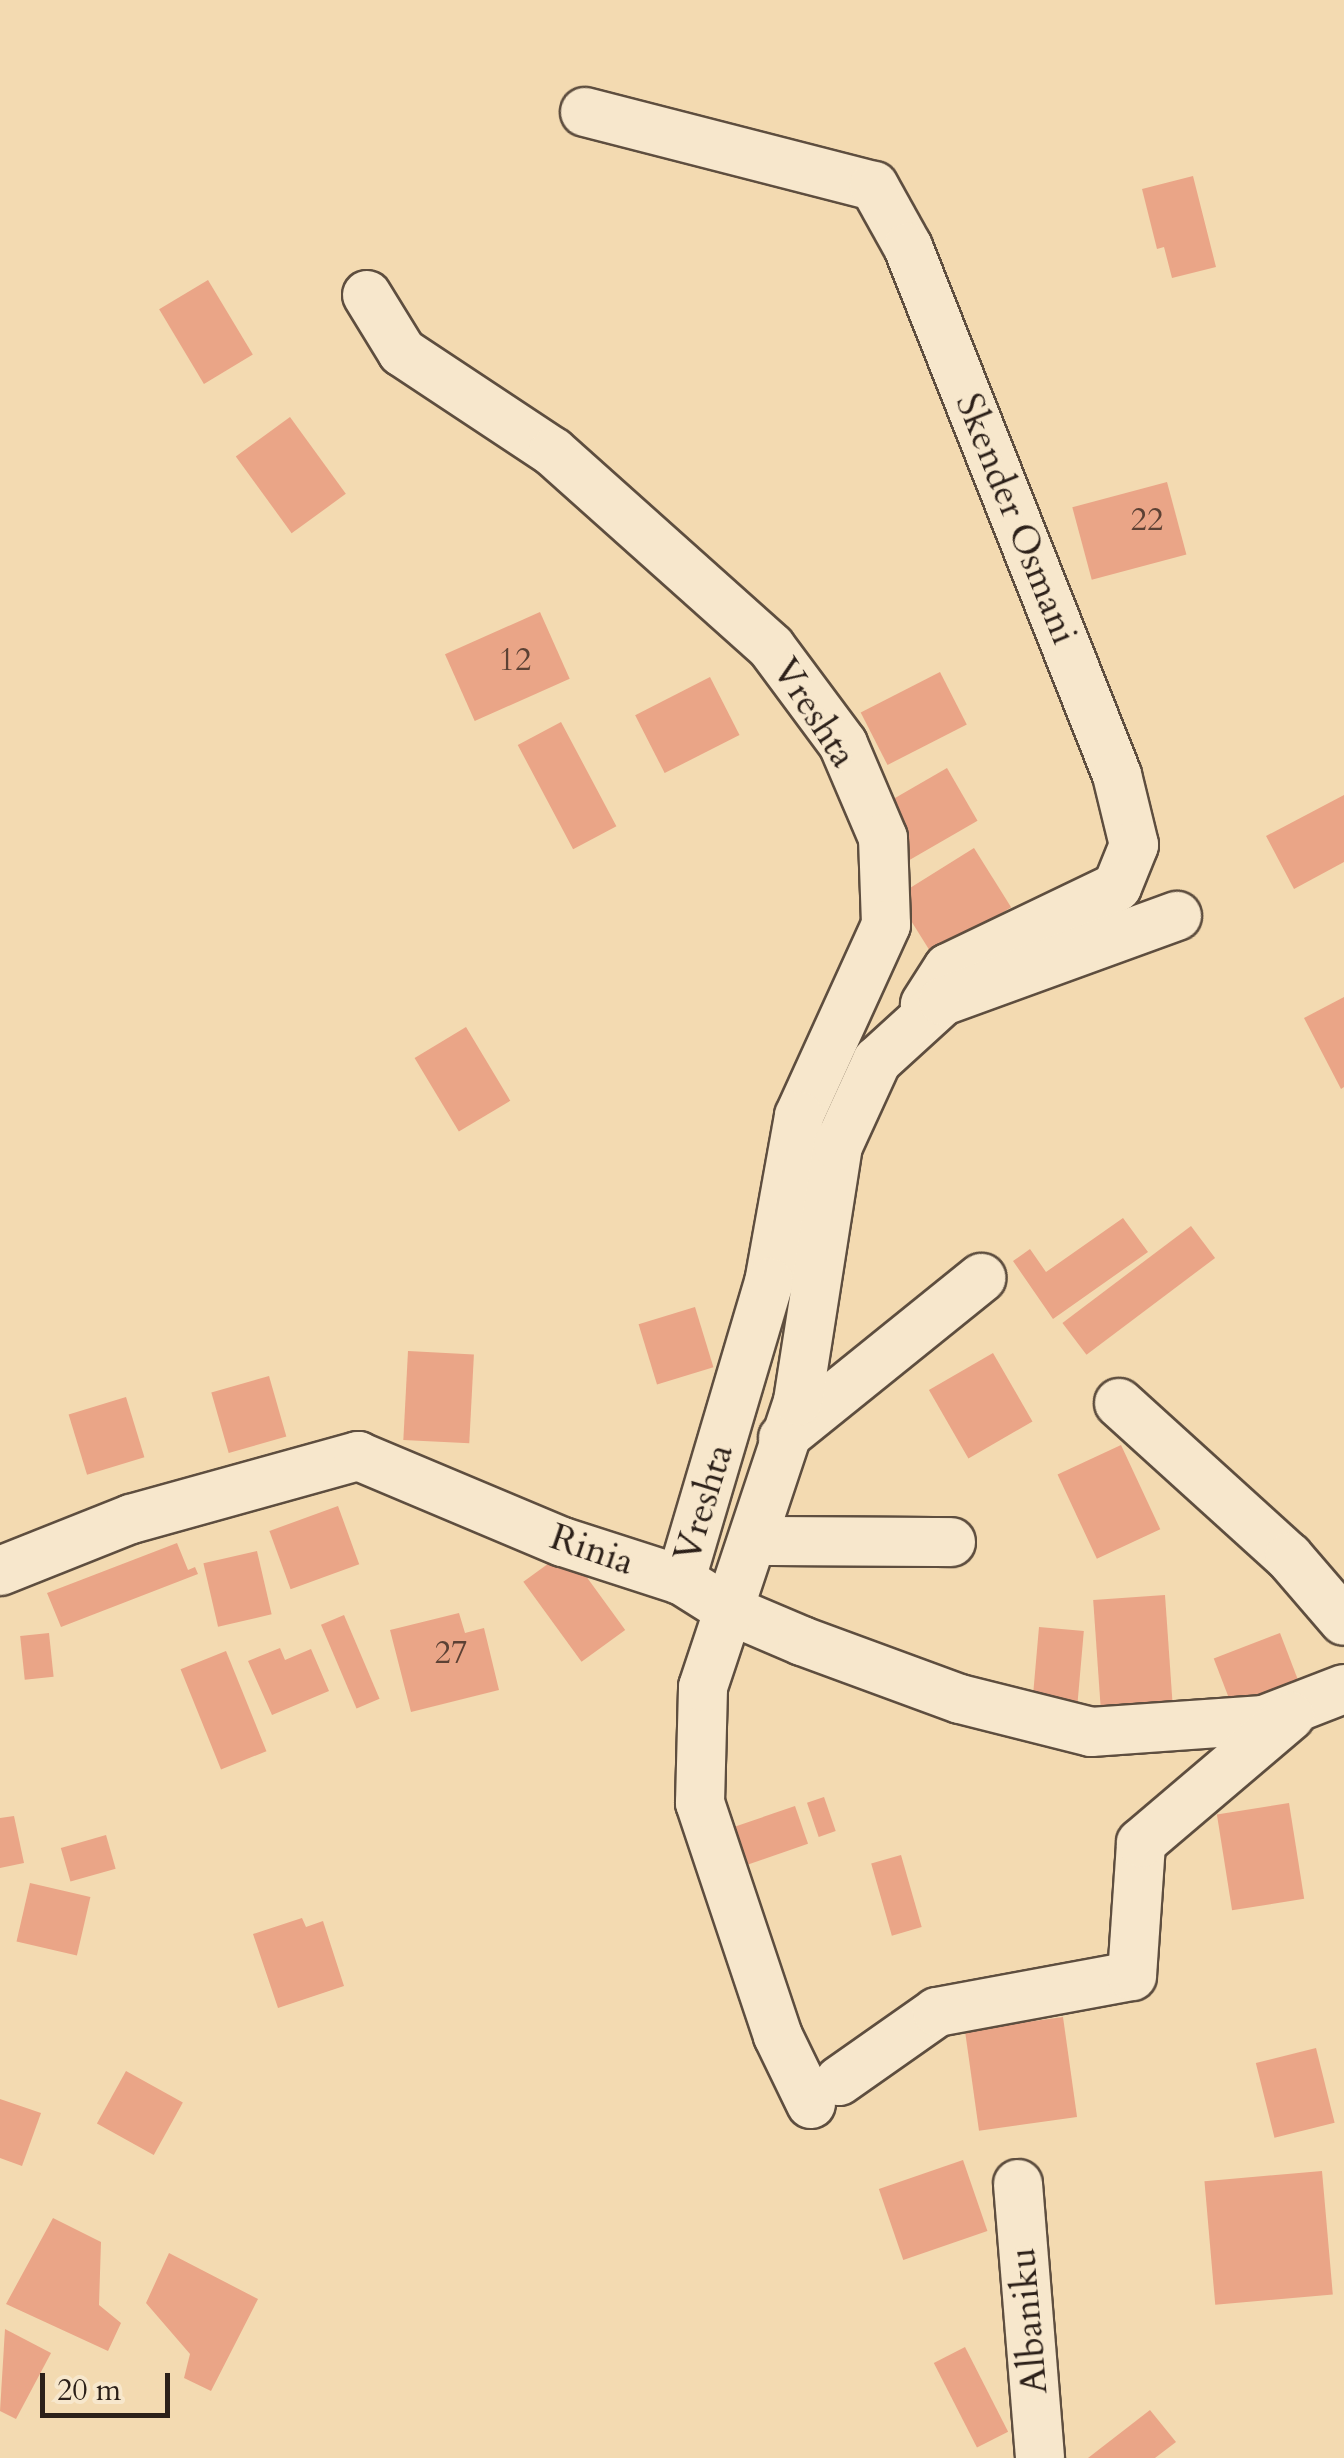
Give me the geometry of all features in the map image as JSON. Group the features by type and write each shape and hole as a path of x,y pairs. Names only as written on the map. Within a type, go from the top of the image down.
{"street":[{"name":"Skender Osmani","path":"585,112 874,186 908,247 1116,775 1134,845 1117,887 948,968 904,1036"},
{"name":"Vreshta","path":"367,295 402,352 553,452 771,647 843,744 883,838 886,926 799,1116 770,1282 681,1580"},
{"name":"Skender Osmani","path":"825,2093 778,2036 700,1803 703,1687 727,1609 756,1541 783,1438 798,1400 838,1146 877,1060 943,1001 1176,916"},
{"path":"783,1438 981,1278"},
{"path":"1119,1404 1288,1557 1344,1620"},
{"name":"Rinia","path":"0,1571 130,1519 358,1456 563,1542 681,1580 727,1609 960,1699 1091,1732 1264,1720 1324,1696"},
{"path":"756,1541 951,1542"},
{"name":"Rinia","path":"825,2093 938,2012 1132,1976 1140,1842 1324,1696"},
{"name":"Albaniku","path":"1018,2184 1040,2458"}],"building":[{"path":"1193,176 1216,267 1172,278 1164,247 1157,249 1142,189"},
{"path":"208,280 253,355 204,384 159,309"},
{"path":"290,417 346,494 292,533 236,456"},
{"path":"1167,482 1186,554 1092,580 1072,507"},
{"path":"540,612 570,679 475,721 445,654"},
{"path":"940,672 967,725 887,765 861,712"},
{"path":"710,677 740,735 665,773 635,715"},
{"path":"561,722 616,826 573,849 518,745"},
{"path":"947,768 978,821 909,860 879,808"},
{"path":"1344,795 1344,862 1294,889 1266,836"},
{"path":"974,848 1011,907 933,956 896,897"},
{"path":"1344,997 1344,1087 1341,1089 1304,1018"},
{"path":"466,1027 510,1101 459,1132 415,1058"},
{"path":"1123,1218 1148,1252 1053,1319 1013,1261 1030,1249 1046,1272"},
{"path":"1191,1226 1215,1258 1086,1355 1062,1323"},
{"path":"695,1307 713,1367 657,1384 639,1324"},
{"path":"408,1351 474,1354 469,1443 403,1440"},
{"path":"993,1353 1032,1421 968,1458 929,1390"},
{"path":"269,1376 286,1437 229,1453 211,1393"},
{"path":"126,1397 144,1457 87,1475 69,1415"},
{"path":"1121,1445 1160,1529 1097,1559 1058,1475"},
{"path":"338,1506 359,1564 291,1589 269,1531"},
{"path":"177,1543 188,1570 195,1567 198,1574 61,1627 47,1593"},
{"path":"567,1550 625,1630 582,1662 523,1582"},
{"path":"257,1551 272,1614 218,1627 203,1563"},
{"path":"1165,1595 1173,1704 1101,1709 1093,1600"},
{"path":"459,1613 465,1633 484,1628 499,1690 411,1712 390,1630"},
{"path":"344,1615 380,1699 357,1709 321,1625"},
{"path":"1039,1627 1084,1631 1078,1703 1033,1699"},
{"path":"49,1633 54,1677 25,1680 20,1636"},
{"path":"1280,1633 1303,1694 1237,1719 1214,1658"},
{"path":"280,1648 285,1660 311,1649 329,1691 272,1715 248,1661"},
{"path":"226,1651 266,1751 221,1769 181,1669"},
{"path":"824,1797 836,1831 819,1837 807,1803"},
{"path":"1289,1803 1304,1899 1232,1910 1217,1814"},
{"path":"795,1806 808,1844 738,1868 725,1830"},
{"path":"14,1816 24,1863 0,1868 0,1818"},
{"path":"106,1835 116,1869 70,1882 61,1848"},
{"path":"901,1855 922,1927 892,1936 871,1864"},
{"path":"30,1883 90,1897 77,1955 17,1941"},
{"path":"302,1918 306,1927 323,1921 344,1986 278,2008 253,1934"},
{"path":"1063,2017 1077,2117 979,2131 965,2031"},
{"path":"1316,2048 1335,2123 1274,2138 1256,2063"},
{"path":"126,2071 183,2103 154,2155 97,2123"},
{"path":"0,2099 41,2113 22,2166 0,2158"},
{"path":"963,2160 987,2231 903,2260 879,2189"},
{"path":"1322,2171 1333,2295 1215,2305 1204,2181"},
{"path":"53,2218 101,2242 99,2305 121,2323 108,2351 6,2304"},
{"path":"169,2253 258,2299 211,2391 184,2378 190,2354 146,2303"},
{"path":"5,2329 51,2353 16,2419 0,2411"},
{"path":"965,2347 1008,2432 977,2448 934,2363"},
{"path":"1150,2410 1176,2442 1155,2458 1088,2458"}]}
